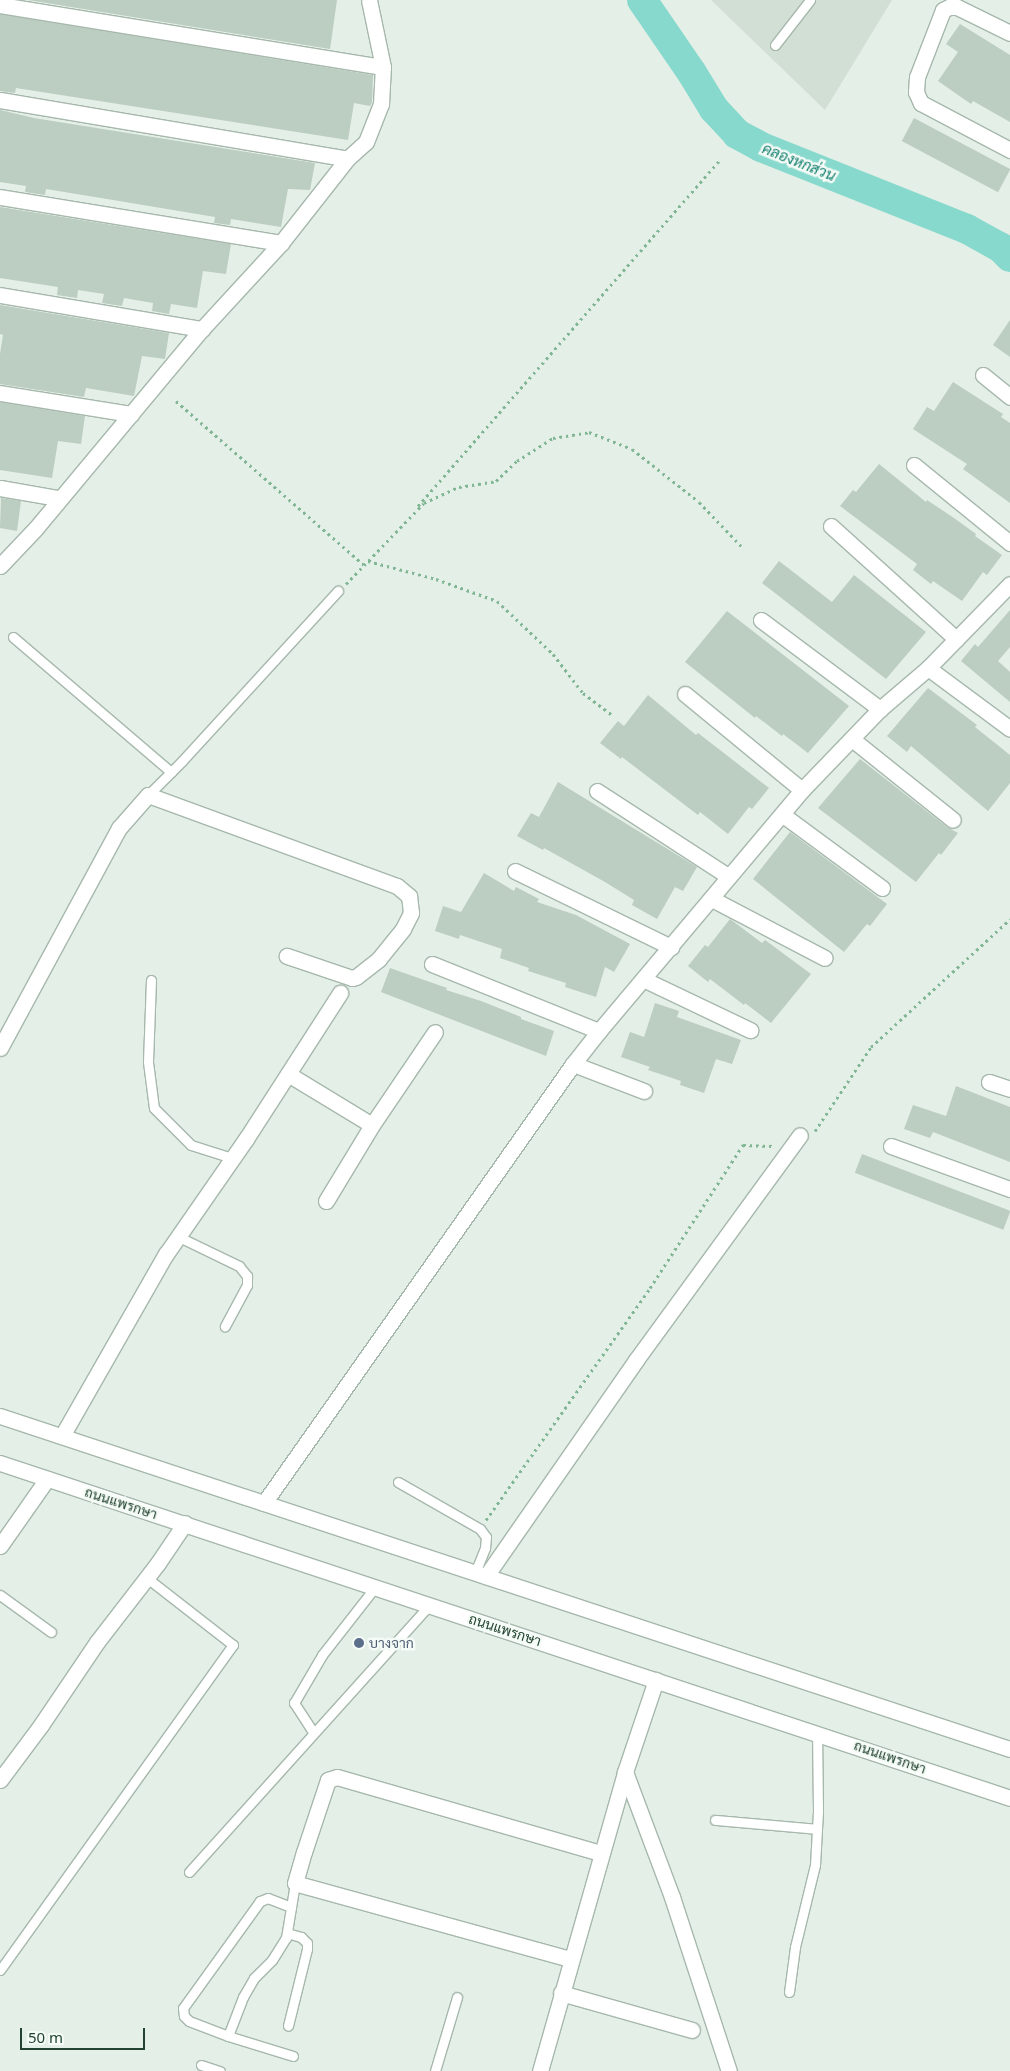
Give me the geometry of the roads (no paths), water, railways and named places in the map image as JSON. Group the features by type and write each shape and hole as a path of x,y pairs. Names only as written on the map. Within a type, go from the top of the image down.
{"street":[{"path":"0,566 36,528 58,498 202,329 281,244 347,159 366,142 381,104 383,67 369,0"},
{"path":"0,5 383,67"},
{"path":"1010,33 957,6 943,10 917,76 916,92 921,103 1010,150"},
{"path":"0,100 347,159"},
{"path":"0,197 281,244"},
{"path":"0,295 202,329"},
{"path":"983,375 1010,396"},
{"path":"0,393 131,414"},
{"path":"914,465 1010,543"},
{"path":"0,488 58,498"},
{"path":"831,526 956,639"},
{"path":"264,1503 573,1064 599,1031 712,899 728,876 783,815 802,790 880,709 928,668 956,639 1004,601 1010,584"},
{"path":"761,620 880,709"},
{"path":"928,668 1010,729"},
{"path":"685,694 802,790"},
{"path":"852,739 953,820"},
{"path":"597,791 728,876"},
{"path":"0,1048 119,828 148,795 397,886 409,896 411,913 403,929 379,959 356,977 352,978 287,956"},
{"path":"783,815 882,888"},
{"path":"515,871 671,947"},
{"path":"712,899 825,958"},
{"path":"432,964 599,1031"},
{"path":"643,979 750,1030"},
{"path":"62,1436 166,1254 288,1074 340,993"},
{"path":"326,1201 372,1125 435,1032"},
{"path":"573,1064 644,1091"},
{"path":"288,1074 372,1125"},
{"path":"989,1082 1010,1089"},
{"path":"481,1575 800,1135"},
{"path":"891,1146 1010,1189"},
{"path":"0,1416 1010,1749"},
{"name":"ถนนแพรกษา","path":"0,1463 376,1586 1010,1798"},
{"path":"0,1546 47,1479"},
{"path":"0,1780 41,1726 97,1642 147,1578 185,1524"},
{"path":"540,2071 570,1959 625,1772 656,1680"},
{"path":"625,1772 672,1897 729,2071"},
{"path":"570,1959 295,1883 319,1803 328,1780 337,1777 601,1853"},
{"path":"562,1993 692,2030"}],"lane":[{"path":"775,46 810,0"},
{"path":"148,795 338,591"},
{"path":"13,636 171,772"},
{"path":"151,980 148,1062 154,1108 191,1145 232,1158"},
{"path":"178,1237 239,1266 247,1276 247,1285 225,1326"},
{"path":"398,1482 480,1529 486,1537 481,1575"},
{"path":"0,1970 233,1644 147,1578"},
{"path":"313,1732 294,1703 322,1655 376,1586"},
{"path":"0,1594 51,1632"},
{"path":"190,1872 266,1789 313,1732 430,1604"},
{"path":"789,1992 795,1947 815,1865 817,1733"},
{"path":"715,1820 817,1829"},
{"path":"228,2036 246,1991 254,1978 272,1960 287,1933 295,1883"},
{"path":"292,1907 268,1898 260,1902 182,2008 184,2016 188,2021 228,2036 293,2056"},
{"path":"287,1933 300,1937 307,1942 307,1950 288,2026"},
{"path":"435,2071 457,1997"},
{"path":"201,2066 217,2071"}],"waterway":[{"name":"คลองหกส่วน","path":"642,0 714,109 737,134 761,147 967,229 1000,247 1010,257"}],"place":[{"name":"บางจาก","path":"359,1643"}]}
